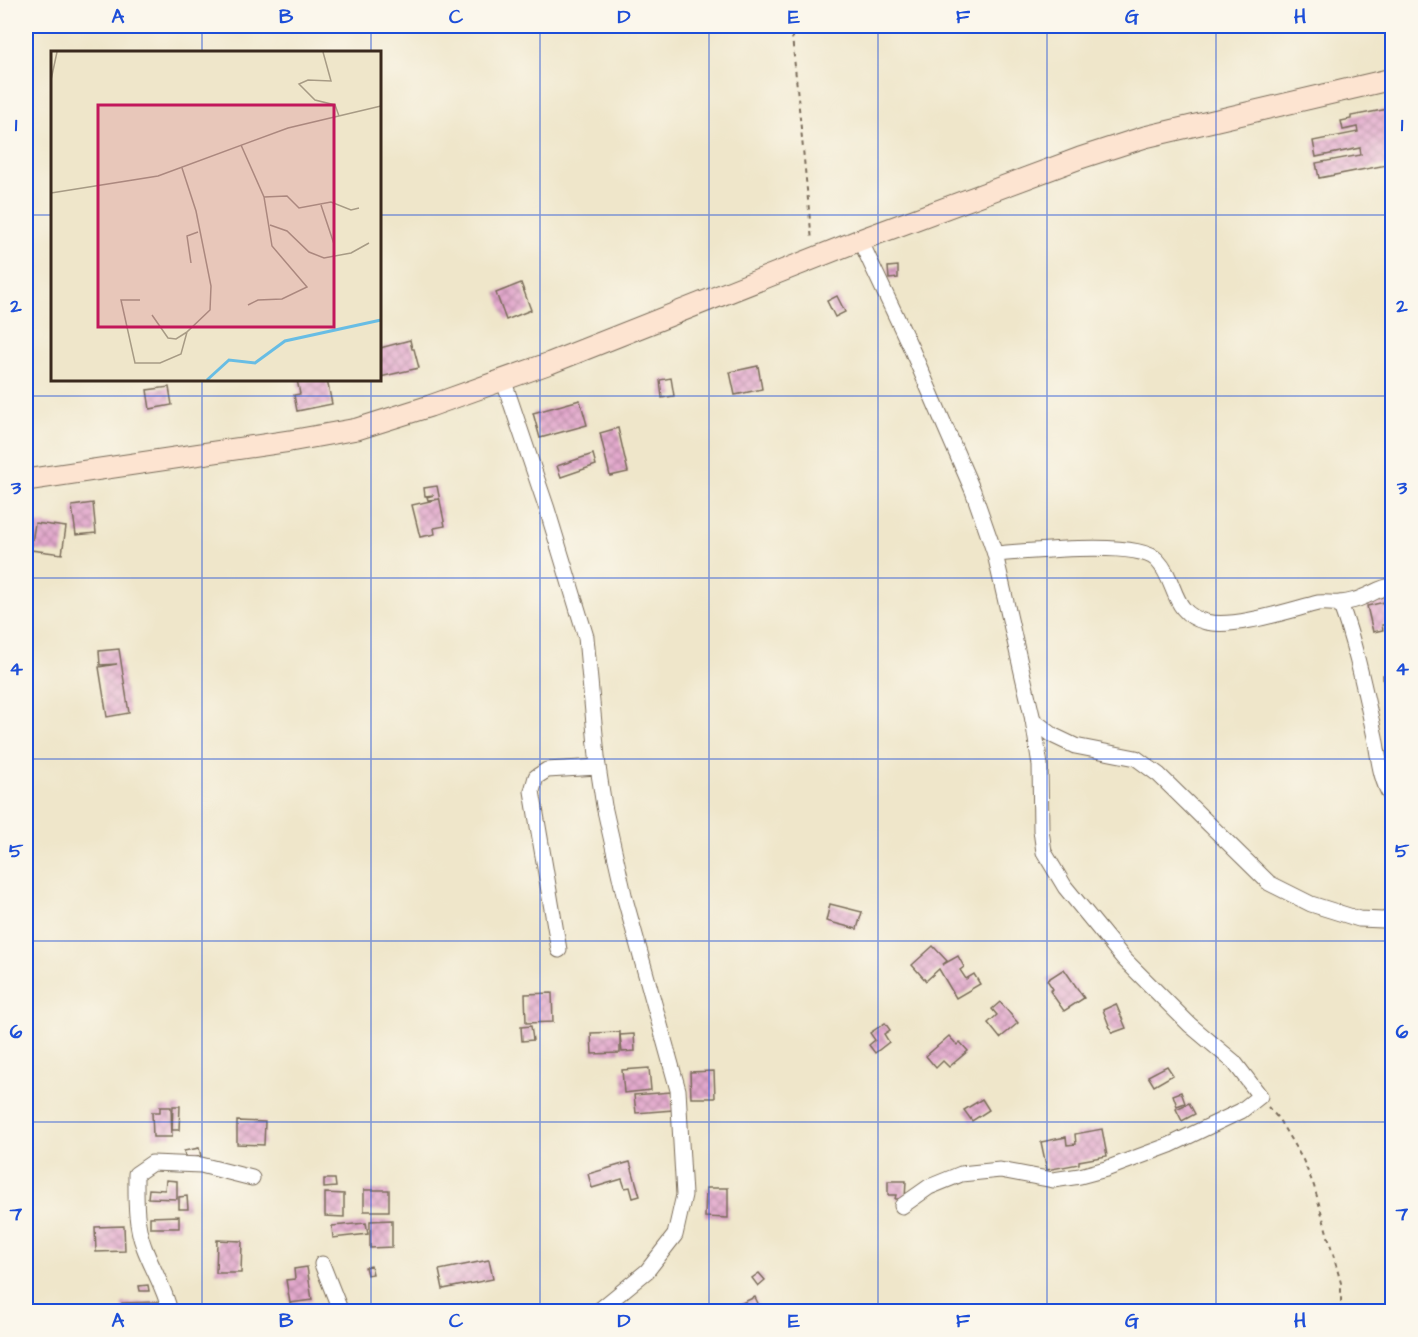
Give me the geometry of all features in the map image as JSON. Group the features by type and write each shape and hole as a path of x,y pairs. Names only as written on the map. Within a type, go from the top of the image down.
{"street":[{"path":"26,480 357,429 430,406 550,363 814,258 1080,158 1145,137 1392,79"},
{"path":"861,240 973,491 995,554 1033,720 1040,765 1041,830 1044,852 1065,887 1124,959 1190,1025 1234,1062 1260,1096 1241,1111 1170,1144 1106,1169 1053,1180 1000,1170 961,1174 929,1187 902,1206"},
{"path":"503,379 547,509 586,637 598,767 604,806 625,899 678,1090 684,1195 675,1235 647,1271 597,1311"},
{"path":"995,554 1114,548 1136,550 1157,559 1168,577 1179,604 1189,616 1208,623 1236,622 1290,612 1321,603 1340,603 1364,597 1380,587 1392,586"},
{"path":"1340,603 1351,632 1376,740 1380,771 1392,798"},
{"path":"1033,720 1054,736 1075,746 1136,758 1159,775 1269,883 1311,904 1359,919 1383,920 1392,917"},
{"path":"559,950 532,791 536,777 547,770 598,767"},
{"path":"170,1311 166,1294 143,1246 135,1209 136,1174 152,1163 201,1165 252,1178"},
{"path":"322,1264 341,1311"}],"path":[{"path":"791,26 814,258"},
{"path":"1260,1096 1290,1137 1314,1186 1341,1283 1341,1311"}],"building":[{"path":"1388,109 1392,132 1392,164 1319,178 1316,163 1361,155 1360,148 1316,157 1313,141 1358,132 1357,127 1343,130 1341,121 1351,119 1351,116"},
{"path":"898,266 898,278 889,279 888,267"},
{"path":"521,283 531,310 506,320 496,293"},
{"path":"837,296 845,312 835,317 827,301"},
{"path":"410,340 419,368 381,377 381,348"},
{"path":"27,352 28,374 26,374"},
{"path":"758,366 762,389 735,395 730,372"},
{"path":"671,378 674,396 662,398 660,380"},
{"path":"297,381 327,381 332,404 297,411 294,395 300,394"},
{"path":"169,387 172,405 150,409 147,390"},
{"path":"580,400 587,425 540,438 533,413"},
{"path":"618,428 628,472 610,476 600,433"},
{"path":"593,454 596,465 561,477 557,466"},
{"path":"437,486 445,526 434,528 435,534 420,537 412,505 439,499 428,500 427,497 434,495 425,496 424,488"},
{"path":"93,503 96,533 76,535 72,506"},
{"path":"35,523 66,527 62,554 31,550"},
{"path":"1389,601 1392,623 1382,625 1383,630 1373,632 1367,606"},
{"path":"119,649 129,713 107,717 99,667 117,664 100,665 99,651"},
{"path":"1383,675 1392,675 1392,697 1384,697"},
{"path":"830,904 862,912 857,929 826,921"},
{"path":"933,946 947,961 942,965 958,956 964,967 960,970 966,979 974,974 980,984 956,998 939,969 926,981 912,965"},
{"path":"1064,969 1084,998 1064,1011 1050,991 1053,989 1047,980"},
{"path":"552,993 553,1022 526,1023 525,994"},
{"path":"1000,1002 1018,1023 1000,1038 988,1023 997,1015 992,1009"},
{"path":"1116,1004 1126,1028 1112,1033 1103,1010"},
{"path":"885,1023 890,1030 884,1034 889,1042 875,1053 869,1045 875,1040 870,1033"},
{"path":"531,1026 533,1040 522,1041 521,1027"},
{"path":"620,1032 620,1053 592,1054 591,1033"},
{"path":"634,1034 635,1051 622,1052 620,1035"},
{"path":"949,1036 957,1045 960,1042 968,1051 949,1067 943,1061 936,1068 926,1056"},
{"path":"1167,1066 1173,1075 1154,1086 1148,1076"},
{"path":"649,1068 651,1090 624,1093 622,1070"},
{"path":"714,1071 715,1098 691,1098 690,1072"},
{"path":"671,1092 673,1110 636,1113 634,1095"},
{"path":"1181,1092 1185,1103 1177,1106 1173,1095"},
{"path":"982,1099 989,1110 972,1121 964,1110"},
{"path":"1189,1103 1195,1114 1182,1121 1176,1109"},
{"path":"173,1106 180,1106 179,1130 172,1130"},
{"path":"160,1107 171,1107 172,1137 153,1137 152,1112 160,1112"},
{"path":"237,1121 265,1122 264,1145 237,1144"},
{"path":"1102,1129 1107,1156 1047,1170 1041,1142 1066,1137 1067,1145 1076,1144 1075,1134"},
{"path":"199,1148 201,1156 186,1160 184,1151"},
{"path":"630,1162 640,1196 633,1198 630,1187 625,1188 622,1179 592,1188 588,1174"},
{"path":"324,1179 335,1179 336,1187 324,1188"},
{"path":"166,1180 177,1181 177,1199 148,1198 149,1189 165,1190"},
{"path":"888,1181 906,1181 905,1199 895,1199 896,1195 888,1195"},
{"path":"706,1188 728,1188 728,1218 705,1217"},
{"path":"364,1190 389,1190 389,1211 364,1211"},
{"path":"325,1193 344,1194 344,1217 325,1216"},
{"path":"187,1196 188,1209 179,1209 179,1197"},
{"path":"179,1216 179,1228 150,1228 150,1217"},
{"path":"392,1220 392,1247 370,1248 370,1221"},
{"path":"366,1223 368,1234 333,1238 332,1226"},
{"path":"124,1226 125,1251 96,1252 95,1227"},
{"path":"217,1240 242,1241 241,1273 216,1273"},
{"path":"489,1260 493,1279 443,1289 439,1270"},
{"path":"371,1266 373,1274 367,1275 365,1267"},
{"path":"307,1267 312,1300 290,1303 286,1280 295,1279 294,1269"},
{"path":"759,1273 765,1280 758,1286 752,1278"},
{"path":"148,1285 149,1291 140,1291 139,1286"},
{"path":"755,1297 762,1312 735,1312 733,1307"},
{"path":"159,1302 159,1312 122,1312 122,1303"}]}
